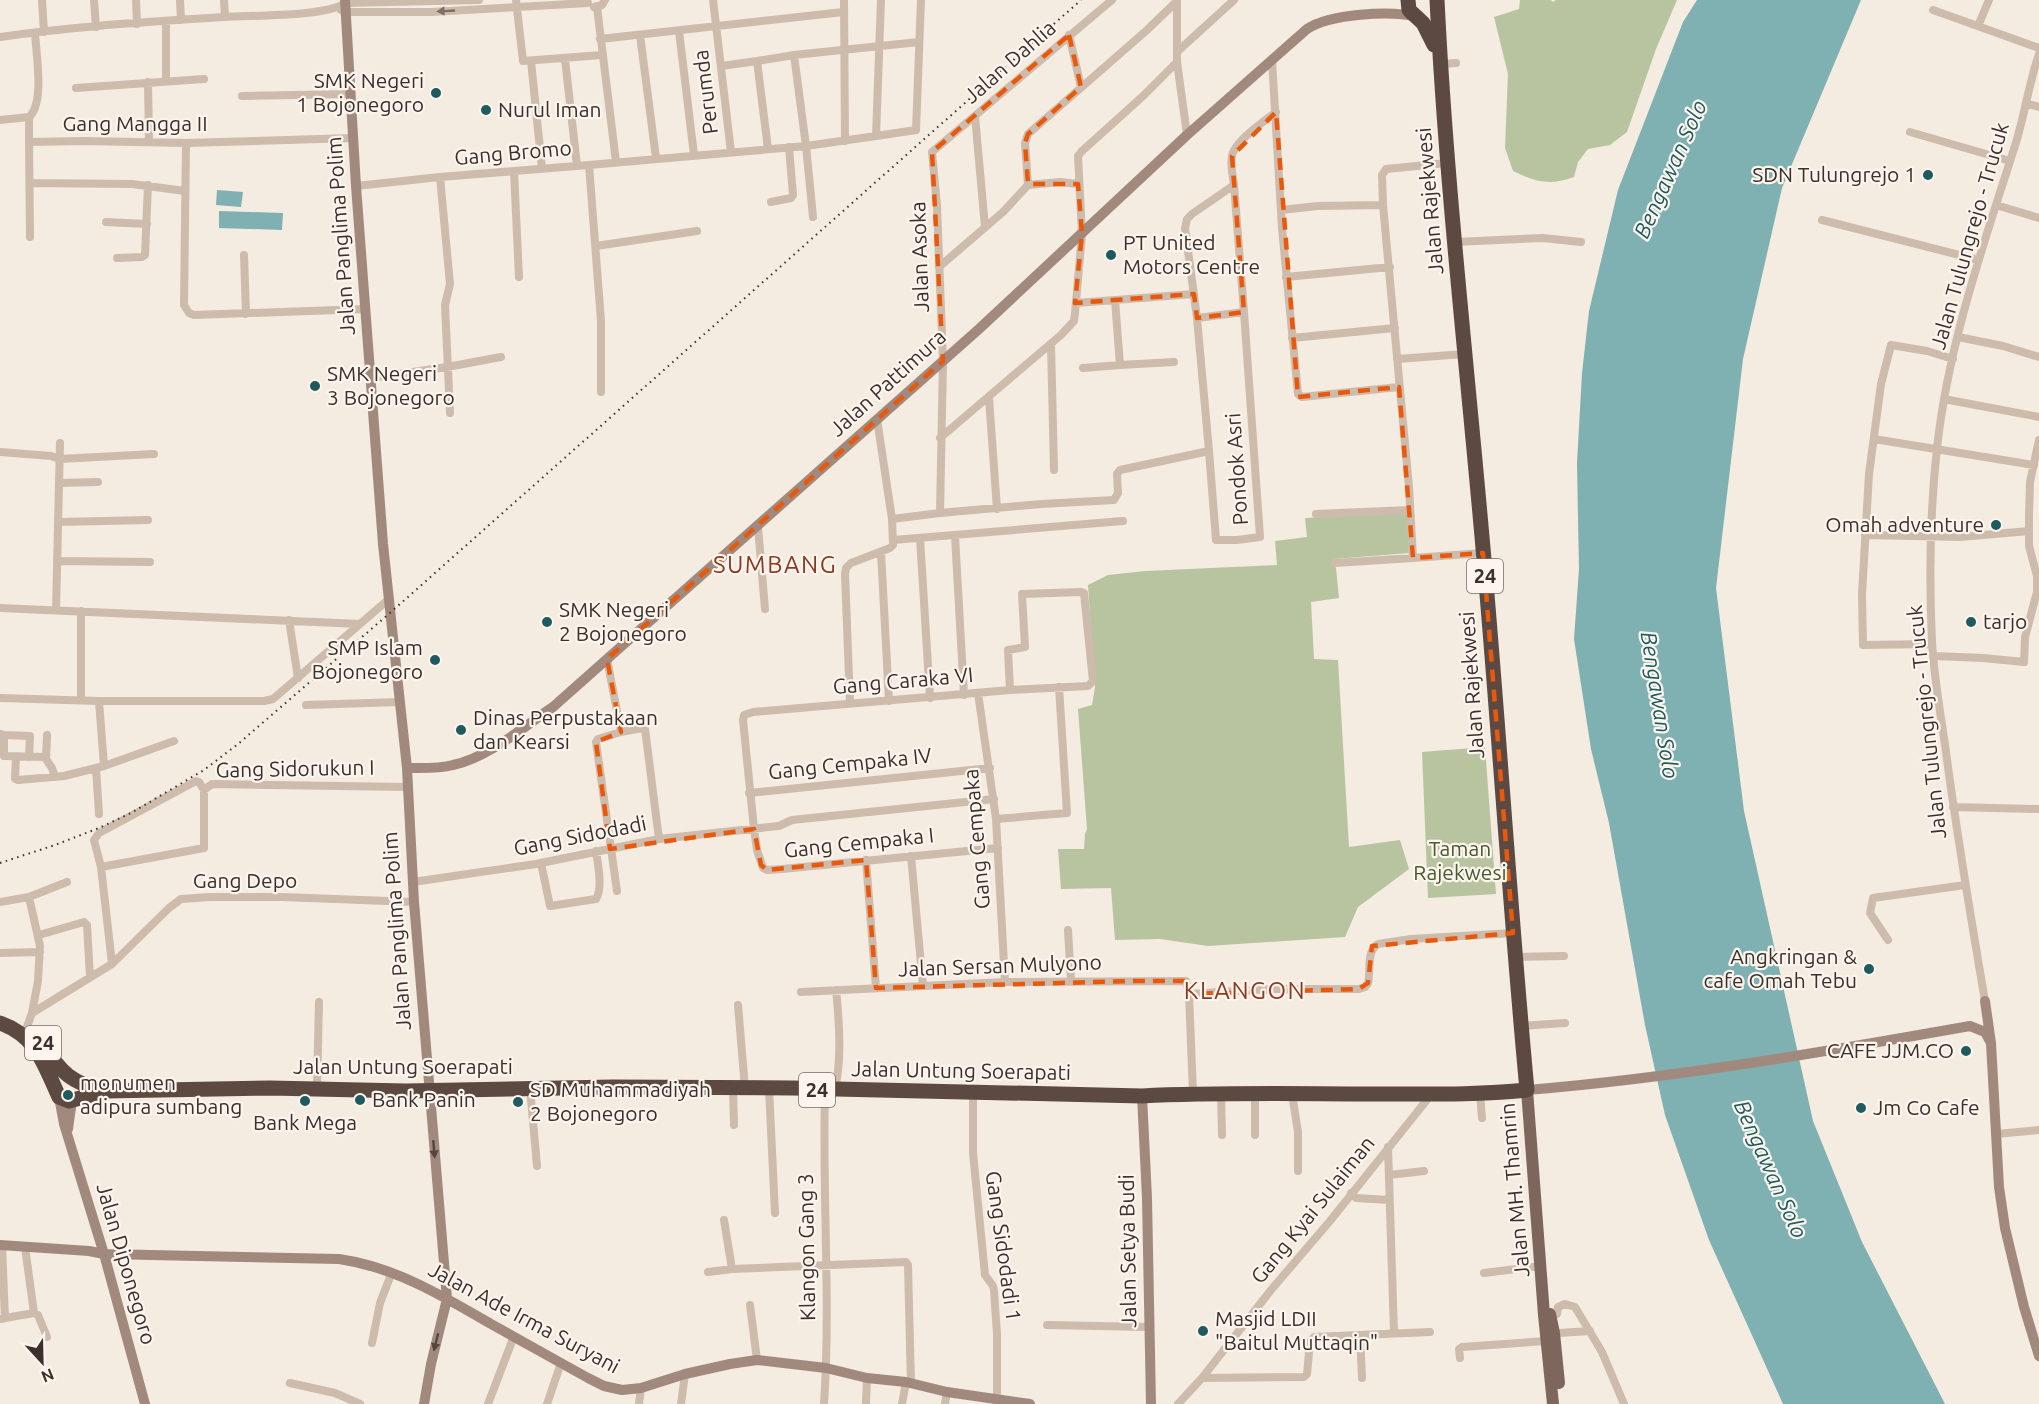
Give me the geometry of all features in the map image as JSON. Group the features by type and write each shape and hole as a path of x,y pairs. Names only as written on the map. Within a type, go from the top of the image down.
{"highway":[{"name":"24","path":"1407,0 1409,10 1431,35 1440,63"},
{"name":"24","path":"1438,1 1440,63"},
{"path":"1418,18 1429,17 1434,12 1438,1"},
{"name":"Jalan Rajekwesi","path":"1440,63 1527,1090"},
{"name":"24","path":"2,1024 37,1036 61,1071 73,1080 106,1091"},
{"name":"24","path":"25,1032 63,1096 106,1091"},
{"path":"63,1096 79,1092 73,1080"},
{"name":"Jalan Untung Soerapati","path":"106,1091 270,1088 429,1091 530,1088 769,1088 1142,1096 1192,1094 1431,1095 1527,1090"}],"main road":[{"name":"Jalan MH. Thamrin","path":"1527,1090 1553,1404"},
{"name":"Jalan MH. Thamrin","path":"1542,1287 1554,1333 1561,1404"}],"street":[{"path":"42,0 44,32"},
{"path":"94,0 96,27"},
{"path":"136,0 137,24"},
{"path":"180,0 181,20"},
{"path":"224,0 225,17"},
{"path":"0,37 181,20 284,15 343,6 479,0"},
{"path":"343,6 431,12 517,4 587,1 597,7 602,6 605,0"},
{"name":"Perumda","path":"713,0 731,152"},
{"path":"843,0 845,141"},
{"path":"876,136 881,0"},
{"path":"721,66 794,55 919,42 921,0"},
{"name":"Jalan Dahlia","path":"932,152 1112,0"},
{"path":"1178,51 1234,0"},
{"path":"1384,14 1407,0"},
{"path":"1978,26 1989,0"},
{"path":"1177,1 1177,62 1187,135"},
{"path":"1028,185 1025,143 1028,134 1177,1"},
{"path":"517,4 523,60 602,55"},
{"name":"Jalan Panglima Polim","path":"343,6 389,599 407,768 414,902 447,1299 430,1364 424,1404"},
{"path":"597,7 616,162"},
{"path":"1933,10 2039,48"},
{"name":"Perumda","path":"600,39 843,12"},
{"name":"Jalan Pattimura","path":"407,768 453,765 491,748 554,707 943,361 1294,39 1316,23 1326,20 1384,14 1402,14 1418,18"},
{"path":"166,22 166,81"},
{"path":"679,31 694,155"},
{"name":"Gang Mangga II","path":"35,33 38,98 34,113 29,117 29,142 186,143 353,138"},
{"path":"640,35 656,159"},
{"path":"1069,35 1081,87"},
{"name":"Gang Bromo","path":"357,186 806,146 916,130 919,42"},
{"name":"Jalan Tulungrejo - Trucuk","path":"1985,1002 1953,807 1932,644 1930,578 1937,449 1944,399 1964,309 2010,161 2039,54"},
{"path":"794,55 813,217"},
{"path":"565,59 576,166"},
{"path":"1272,60 1286,277 1300,396 1399,387"},
{"path":"531,61 542,169"},
{"path":"757,61 768,149"},
{"path":"940,438 1051,344 1074,321 1082,234 1078,163 1082,151 1177,62"},
{"path":"1440,63 1456,63"},
{"path":"76,88 204,80"},
{"path":"148,82 149,142"},
{"path":"242,96 351,94"},
{"path":"2026,103 2039,107"},
{"path":"1197,318 1244,312 1232,156 1248,135 1276,112"},
{"path":"975,116 986,227"},
{"path":"0,120 29,117"},
{"path":"1910,132 2010,161"},
{"path":"29,142 30,237"},
{"path":"186,143 184,305 187,310 194,315 365,309"},
{"path":"771,202 791,198 793,195 789,147"},
{"name":"Jalan Asoka","path":"932,152 943,361 940,513"},
{"path":"1413,558 1382,175 1386,169 1447,163"},
{"path":"589,165 601,321 601,392"},
{"path":"514,171 519,277"},
{"name":"Gang Bromo","path":"440,177 450,284 445,305 450,413"},
{"path":"30,183 90,182 148,185 185,191"},
{"path":"939,267 986,227 1028,185 1060,182 1078,184"},
{"path":"117,258 145,256 148,185"},
{"name":"Pondok Asri","path":"1234,185 1192,214 1185,228 1197,318 1216,540 1260,537 1244,312"},
{"path":"1281,210 1318,206 1383,205"},
{"path":"1996,205 2039,218"},
{"path":"1822,220 1979,260"},
{"path":"106,222 147,224"},
{"path":"596,246 697,231"},
{"path":"1455,242 1543,238 1581,242"},
{"path":"244,255 246,314"},
{"path":"1286,277 1390,267"},
{"path":"1076,303 1194,294"},
{"path":"1115,300 1120,365"},
{"path":"1292,338 1395,328"},
{"path":"1958,337 2003,346 2039,357"},
{"path":"1051,344 1054,471"},
{"path":"1932,644 1863,645 1862,594 1869,474 1881,384 1891,345 1953,358"},
{"path":"1397,359 1466,354"},
{"path":"371,378 447,368 501,357"},
{"path":"1083,368 1174,362"},
{"path":"989,398 997,509"},
{"path":"1944,399 2039,417"},
{"path":"850,703 846,568 851,563 890,548 893,540 877,419"},
{"path":"1874,439 2034,465"},
{"path":"1934,656 2024,662 2025,637 2037,592 2037,576 2029,546 2029,531 2030,482 2039,440"},
{"path":"56,610 60,442"},
{"name":"Pondok Asri","path":"892,519 1041,504 1114,500 1118,493 1117,474 1120,470 1209,451"},
{"path":"0,452 51,456 59,459 154,454"},
{"path":"59,483 98,482"},
{"path":"1316,514 1410,510"},
{"path":"59,522 148,520"},
{"path":"893,540 1123,521"},
{"path":"758,527 765,609"},
{"path":"1865,535 1975,536 2029,531"},
{"path":"954,536 964,695"},
{"path":"920,538 930,698"},
{"path":"882,552 889,701"},
{"path":"1335,563 1483,553"},
{"path":"58,561 150,562"},
{"name":"Gang Caraka VI","path":"754,829 749,793 744,715 753,712 850,703 1088,686 1093,681 1086,597 1081,592 1022,594 1024,646 1008,650 1010,690"},
{"path":"0,698 99,701 264,701 273,699 389,599"},
{"path":"0,608 360,624"},
{"path":"81,611 81,700"},
{"path":"289,620 298,678"},
{"path":"607,659 621,732"},
{"path":"996,819 1067,813 1059,687"},
{"name":"Gang Cempaka","path":"978,693 996,819 1005,982"},
{"path":"99,701 99,814"},
{"path":"306,705 400,702"},
{"path":"617,891 596,742 599,739 621,732 645,729 659,839"},
{"path":"29,757 30,736 2,735 3,756 16,757 29,757 46,757"},
{"path":"47,735 46,757 55,777"},
{"path":"16,757 16,780 55,777 100,767 174,741"},
{"name":"Gang Cempaka IV","path":"749,793 990,768"},
{"path":"112,964 100,867 93,842 99,833 196,782 199,782 204,790"},
{"name":"Gang Sidorukun I","path":"100,867 204,848 204,790 213,784 407,787"},
{"name":"Gang Sidodadi","path":"413,882 542,863 659,839 779,826 792,820 994,799"},
{"path":"1953,807 2039,809"},
{"name":"Gang Cempaka I","path":"754,829 760,865 767,870 998,848"},
{"path":"542,863 549,906 596,899 600,876 596,851"},
{"path":"911,856 922,986"},
{"path":"866,860 876,988"},
{"path":"0,902 29,897 67,882"},
{"path":"1888,940 1870,913 1873,898 1965,885"},
{"path":"25,1032 32,1013 38,981 40,952 39,935 29,897"},
{"name":"Gang Depo","path":"32,1013 112,964 181,899 272,897 414,902"},
{"path":"39,935 84,922 87,925 90,977"},
{"path":"1068,930 1071,981"},
{"path":"1192,1094 1190,994 1270,989 1359,989 1368,983 1371,950 1374,945 1411,939 1513,933"},
{"path":"0,953 40,952"},
{"path":"1514,957 1564,956"},
{"name":"Jalan Sersan Mulyono","path":"801,992 1005,982 1186,981 1190,994"},
{"name":"Klangon Gang 3","path":"824,1404 830,1090 837,1082 839,1039 836,990"},
{"path":"317,1089 319,1002"},
{"path":"1527,1090 1635,1079 1828,1052 1970,1026 1981,1016 1985,1002"},
{"path":"1985,1002 1991,1043 1999,1187 2005,1228 2038,1349"},
{"path":"734,1125 739,1088 738,1005"},
{"path":"1521,1026 1565,1023"},
{"path":"1970,1026 1985,1032 1991,1043"},
{"path":"530,1088 537,1166"},
{"path":"769,1088 775,1213"},
{"name":"Gang Sidodadi 1","path":"973,1092 973,1153 985,1275 993,1286 995,1302 997,1402"},
{"path":"1221,1094 1222,1135"},
{"path":"1255,1094 1255,1136"},
{"path":"1292,1094 1298,1132 1298,1171"},
{"path":"1480,1094 1482,1118"},
{"name":"Gang Kyai Sulaiman","path":"1178,1404 1202,1378 1431,1095"},
{"name":"Jalan Diponegoro","path":"63,1096 68,1134 145,1404"},
{"name":"Jalan Setya Budi","path":"1142,1096 1147,1198 1151,1404"},
{"path":"1996,1134 2039,1130"},
{"path":"1389,1147 1394,1333"},
{"path":"1389,1175 1424,1171"},
{"path":"1351,1193 1356,1198 1389,1200"},
{"path":"724,1220 732,1269"},
{"path":"1,1245 2,1318 34,1313"},
{"name":"Jalan Ade Irma Suryani","path":"1,1245 104,1254 339,1259 361,1262 392,1272 447,1299 604,1386 622,1390 641,1388 685,1374 757,1360 826,1368 867,1378 908,1383 997,1402 1030,1404"},
{"path":"26,1247 34,1313 40,1319 47,1337"},
{"path":"708,1272 825,1264 906,1262 909,1283 908,1383 902,1404"},
{"path":"1484,1273 1541,1266"},
{"path":"372,1343 380,1303 392,1272"},
{"path":"1550,1315 1557,1314 1558,1307 1565,1304 1575,1307 1602,1352 1624,1404"},
{"path":"750,1305 757,1360"},
{"path":"1047,1325 1149,1326"},
{"path":"1559,1334 1590,1331"},
{"path":"1202,1378 1304,1377 1307,1374 1312,1339 1316,1337 1430,1332"},
{"path":"1360,1335 1362,1378"},
{"path":"488,1404 513,1336"},
{"path":"1460,1358 1459,1349 1462,1347 1546,1341"},
{"path":"547,1404 561,1363"},
{"path":"681,1404 685,1374"},
{"path":"867,1378 867,1404"},
{"path":"290,1383 335,1393 360,1404"},
{"path":"639,1404 641,1388"},
{"path":"945,1404 947,1392"}],"highlighted area":[{"path":"1069,35 1081,87 1028,134 1025,143 1028,184 1078,184 1082,234 1075,303 1194,294 1197,318 1244,312 1232,156 1276,112 1298,397 1399,387 1413,558 1483,553 1513,933 1372,946 1368,983 1359,989 1189,994 1188,981 876,988 866,860 767,870 761,865 754,829 610,849 596,742 621,732 607,659 943,361 932,152"}],"green space":[{"path":"1520,0 1551,0 1553,2 1556,0 1677,0 1656,49 1627,132 1610,145 1588,149 1578,162 1574,177 1565,180 1543,182 1513,171 1505,148 1508,74 1494,17 1519,9"},
{"path":"1408,512 1409,553 1334,559 1332,562 1336,568 1339,598 1311,602 1314,659 1338,660 1349,847 1400,840 1409,869 1358,907 1345,937 1208,946 1160,939 1115,940 1111,888 1061,889 1058,849 1084,849 1087,829 1078,709 1092,705 1095,687 1088,585 1108,575 1145,571 1277,565 1275,541 1307,537 1305,518"},
{"name":"Taman Rajekwesi","path":"1485,747 1496,894 1428,898 1422,752"}],"water":[{"name":"Bengawan Solo","path":"1697,0 1861,0 1782,188 1743,359 1716,588 1744,811 1813,1121 1862,1242 1945,1404 1783,1404 1709,1240 1665,1115 1645,1025 1609,823 1591,749 1574,639 1579,569 1577,463 1582,373 1589,311 1618,190 1683,22"},
{"path":"217,190 243,192 241,207 216,205"},
{"path":"219,211 283,213 282,230 219,228"}],"railway":[{"path":"0,863 55,845 131,813 204,770 238,744 391,612 1081,0"}],"place":[{"name":"SMK Negeri 1 Bojonegoro","path":"436,93"},
{"name":"Nurul Iman","path":"486,110"},
{"name":"SDN Tulungrejo 1","path":"1928,175"},
{"name":"PT United Motors Centre","path":"1111,255"},
{"name":"SMK Negeri 3 Bojonegoro","path":"315,386"},
{"name":"Omah adventure","path":"1996,525"},
{"name":"SMK Negeri 2 Bojonegoro","path":"547,622"},
{"name":"tarjo","path":"1971,622"},
{"name":"SMP Islam Bojonegoro","path":"435,660"},
{"name":"Dinas Perpustakaan dan Kearsi","path":"461,730"},
{"name":"Angkringan & cafe Omah Tebu","path":"1869,969"},
{"name":"CAFE JJM.CO","path":"1966,1051"},
{"name":"monumen adipura sumbang","path":"68,1095"},
{"name":"Bank Panin","path":"360,1100"},
{"name":"Bank Mega","path":"305,1101"},
{"name":"SD Muhammadiyah 2 Bojonegoro","path":"518,1102"},
{"name":"Jm Co Cafe","path":"1861,1108"},
{"name":"Masjid LDII \"Baitul Muttaqin\"","path":"1203,1331"}],"district":[{"name":"SUMBANG","path":"775,565"},
{"name":"KLANGON","path":"1245,991"}]}
